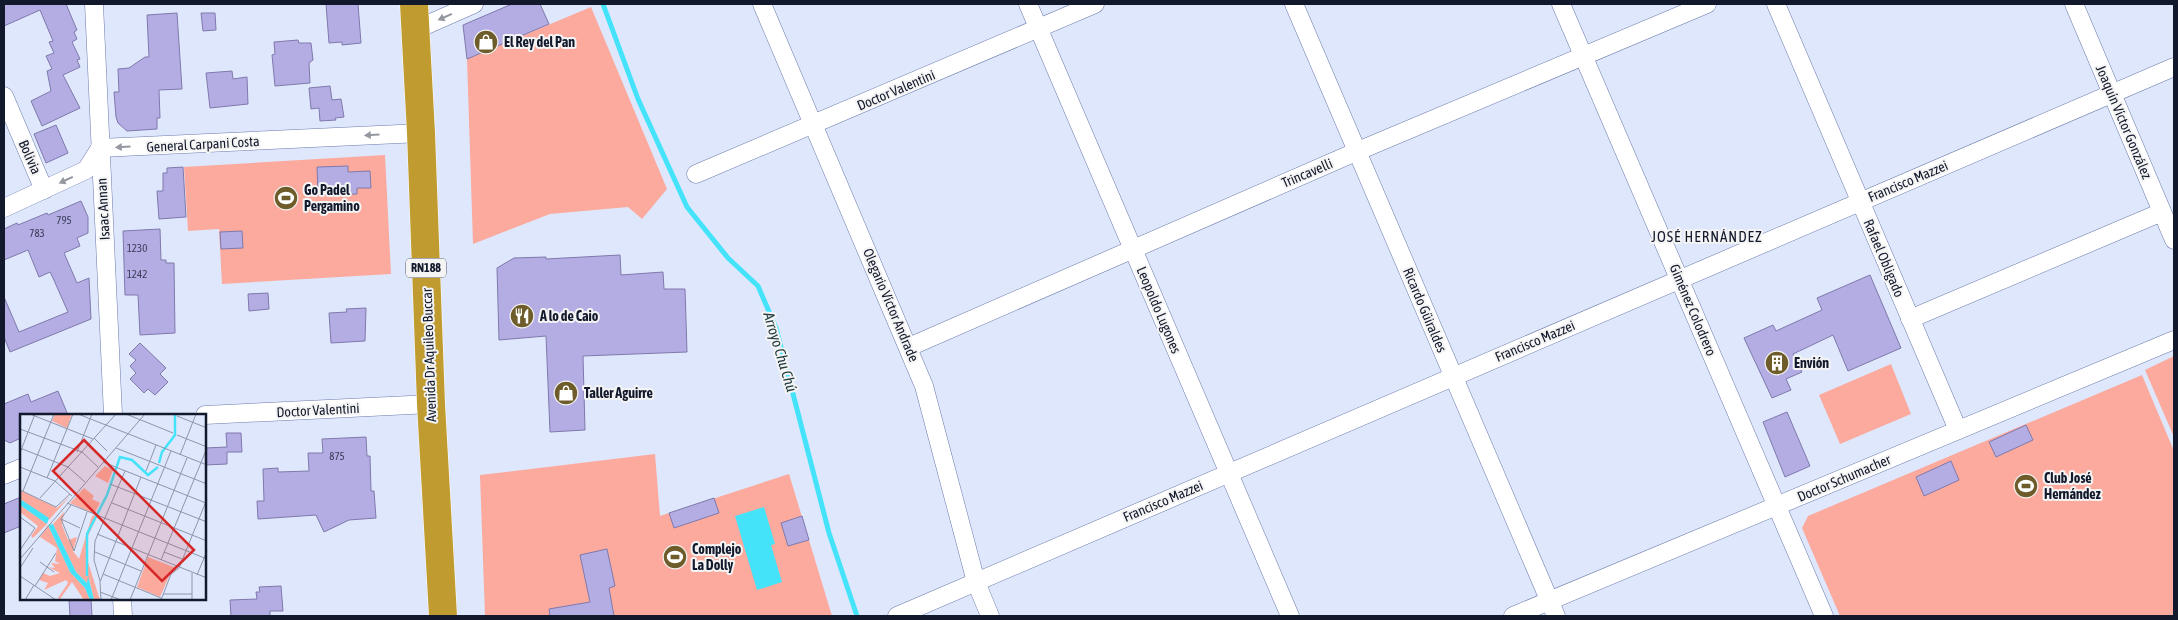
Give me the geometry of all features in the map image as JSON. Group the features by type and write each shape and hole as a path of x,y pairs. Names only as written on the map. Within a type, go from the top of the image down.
{"highway":[{"name":"Avenida Dr Aquileo Buccar","path":"414,17 421,133 431,404 443,616"}],"street":[{"name":"Isaac Annan","path":"94,4 113,414"},
{"path":"414,17 474,4"},
{"name":"Olegario Víctor Andrade","path":"762,4 924,386 976,582 990,616"},
{"name":"Leopoldo Lugones","path":"1028,4 1290,616"},
{"name":"Doctor Valentini","path":"696,174 1095,4"},
{"name":"Ricardo Güiraldes","path":"1294,4 1553,609"},
{"name":"Giménez Colodrero","path":"1561,4 1824,616"},
{"name":"Trincavelli","path":"909,347 1358,151 1707,4"},
{"name":"Rafael Obligado","path":"1776,4 1958,430"},
{"name":"Joaquín Víctor González","path":"2074,4 2174,240"},
{"name":"Francisco Mazzei","path":"897,616 2174,67"},
{"name":"Bolivia","path":"4,96 44,190"},
{"name":"General Carpani Costa","path":"100,148 421,133"},
{"path":"4,208 86,170 100,148"},
{"path":"1910,319 2162,212"},
{"name":"Doctor Schumacher","path":"1513,616 1553,609 1777,507 2174,340"},
{"name":"Doctor Valentini","path":"206,415 431,404"},
{"path":"4,475 20,468"},
{"path":"122,600 123,616"}],"shaded area":[{"path":"591,7 667,189 642,219 628,207 550,214 473,244 467,59"},
{"name":"Go Padel Pergamino","path":"385,155 391,274 222,284 219,229 188,231 184,167"},
{"path":"2174,356 2174,437 2145,370"},
{"path":"1891,364 1911,414 1840,444 1819,395"},
{"name":"Club José Hernández","path":"2142,375 2174,451 2174,616 1840,616 1802,528 1808,516"},
{"name":"Complejo La Dolly","path":"655,454 660,516 789,474 832,616 485,616 480,475"}],"water":[{"path":"764,507 775,544 771,545 782,582 757,590 735,516"}],"building":[{"path":"4,4 66,4 77,30 74,32 77,39 72,42 80,59 77,60 80,67 63,75 80,108 42,126 31,101 51,91 47,71 52,69 46,56 54,53 49,42 53,41 40,10 4,26"},
{"path":"326,4 358,4 361,43 342,45 342,42 329,43"},
{"name":"El Rey del Pan","path":"512,4 540,4 549,24 467,59 463,25"},
{"path":"177,13 182,89 159,90 160,118 157,118 157,129 127,131 118,123 116,117 114,92 119,92 118,69 129,68 145,57 149,57 147,15"},
{"path":"201,13 215,13 216,30 203,31"},
{"path":"298,40 299,43 311,43 313,60 309,63 310,83 275,86 272,55 275,54 274,42"},
{"path":"232,71 233,79 247,77 248,104 210,108 206,73"},
{"path":"330,86 332,100 341,99 344,117 335,118 336,120 320,121 319,108 311,109 309,88"},
{"path":"56,125 68,153 46,163 34,134"},
{"path":"348,166 348,172 370,171 371,188 357,188 357,194 318,195 317,167"},
{"path":"183,167 186,217 159,219 157,191 163,191 163,173 167,173 167,168"},
{"path":"81,201 88,217 88,233 77,238 80,246 64,253 77,283 89,278 91,319 10,352 4,337 4,297 19,332 68,312 50,272 39,277 28,250 4,260 4,229 47,213 48,215"},
{"path":"160,229 161,260 166,260 166,263 174,263 175,333 140,335 138,295 125,295 123,231"},
{"path":"242,231 243,248 221,249 220,232"},
{"name":"Taller Aguirre","path":"620,255 621,275 663,272 664,289 685,289 687,352 583,356 585,430 550,432 546,336 499,340 497,268 514,258 546,257 546,259"},
{"path":"1870,275 1901,348 1848,371 1833,335 1793,354 1802,372 1786,379 1791,390 1772,398 1744,338 1773,325 1776,331 1822,310 1817,298"},
{"path":"268,293 269,309 249,311 248,294"},
{"path":"366,308 365,341 331,343 329,313 347,312 346,309"},
{"path":"140,343 166,368 160,374 168,382 155,395 148,389 144,393 130,379 136,373 130,366 136,360 129,354"},
{"path":"58,391 68,414 20,414 20,438 10,443 4,440 4,404 28,394 31,402"},
{"path":"1787,412 1810,466 1785,477 1763,422"},
{"path":"2026,425 2033,440 1996,457 1989,442"},
{"path":"226,433 241,433 242,452 227,452 227,464 206,465 206,448 227,447"},
{"path":"366,437 367,456 370,456 371,491 374,491 376,518 349,520 324,532 316,515 258,519 257,501 264,501 263,469 278,468 278,472 309,471 308,453 323,453 322,439"},
{"path":"1951,461 1959,480 1924,496 1916,477"},
{"path":"20,497 20,526 4,533 4,504"},
{"path":"714,498 719,513 674,528 669,513"},
{"path":"802,516 809,540 788,546 781,523"},
{"path":"607,549 615,586 609,588 614,616 550,616 549,609 590,602 580,555"},
{"path":"281,586 283,611 270,611 270,616 231,616 230,600 257,599 256,592 260,592 259,587"},
{"path":"69,600 91,600 92,616 70,616"}],"waterway":[{"name":"Arroyo Chu Chú","path":"603,4 638,99 687,207 728,258 758,286 776,328 829,533 857,616"}],"place":[{"name":"El Rey del Pan","path":"486,42"},
{"name":"Go Padel Pergamino","path":"286,198"},
{"name":"A lo de Caio","path":"522,316"},
{"name":"Envión","path":"1777,363"},
{"name":"Taller Aguirre","path":"566,393"},
{"name":"Club José Hernández","path":"2026,486"},
{"name":"Complejo La Dolly","path":"675,557"}],"district":[{"name":"JOSÉ HERNÁNDEZ","path":"1707,237"}]}
